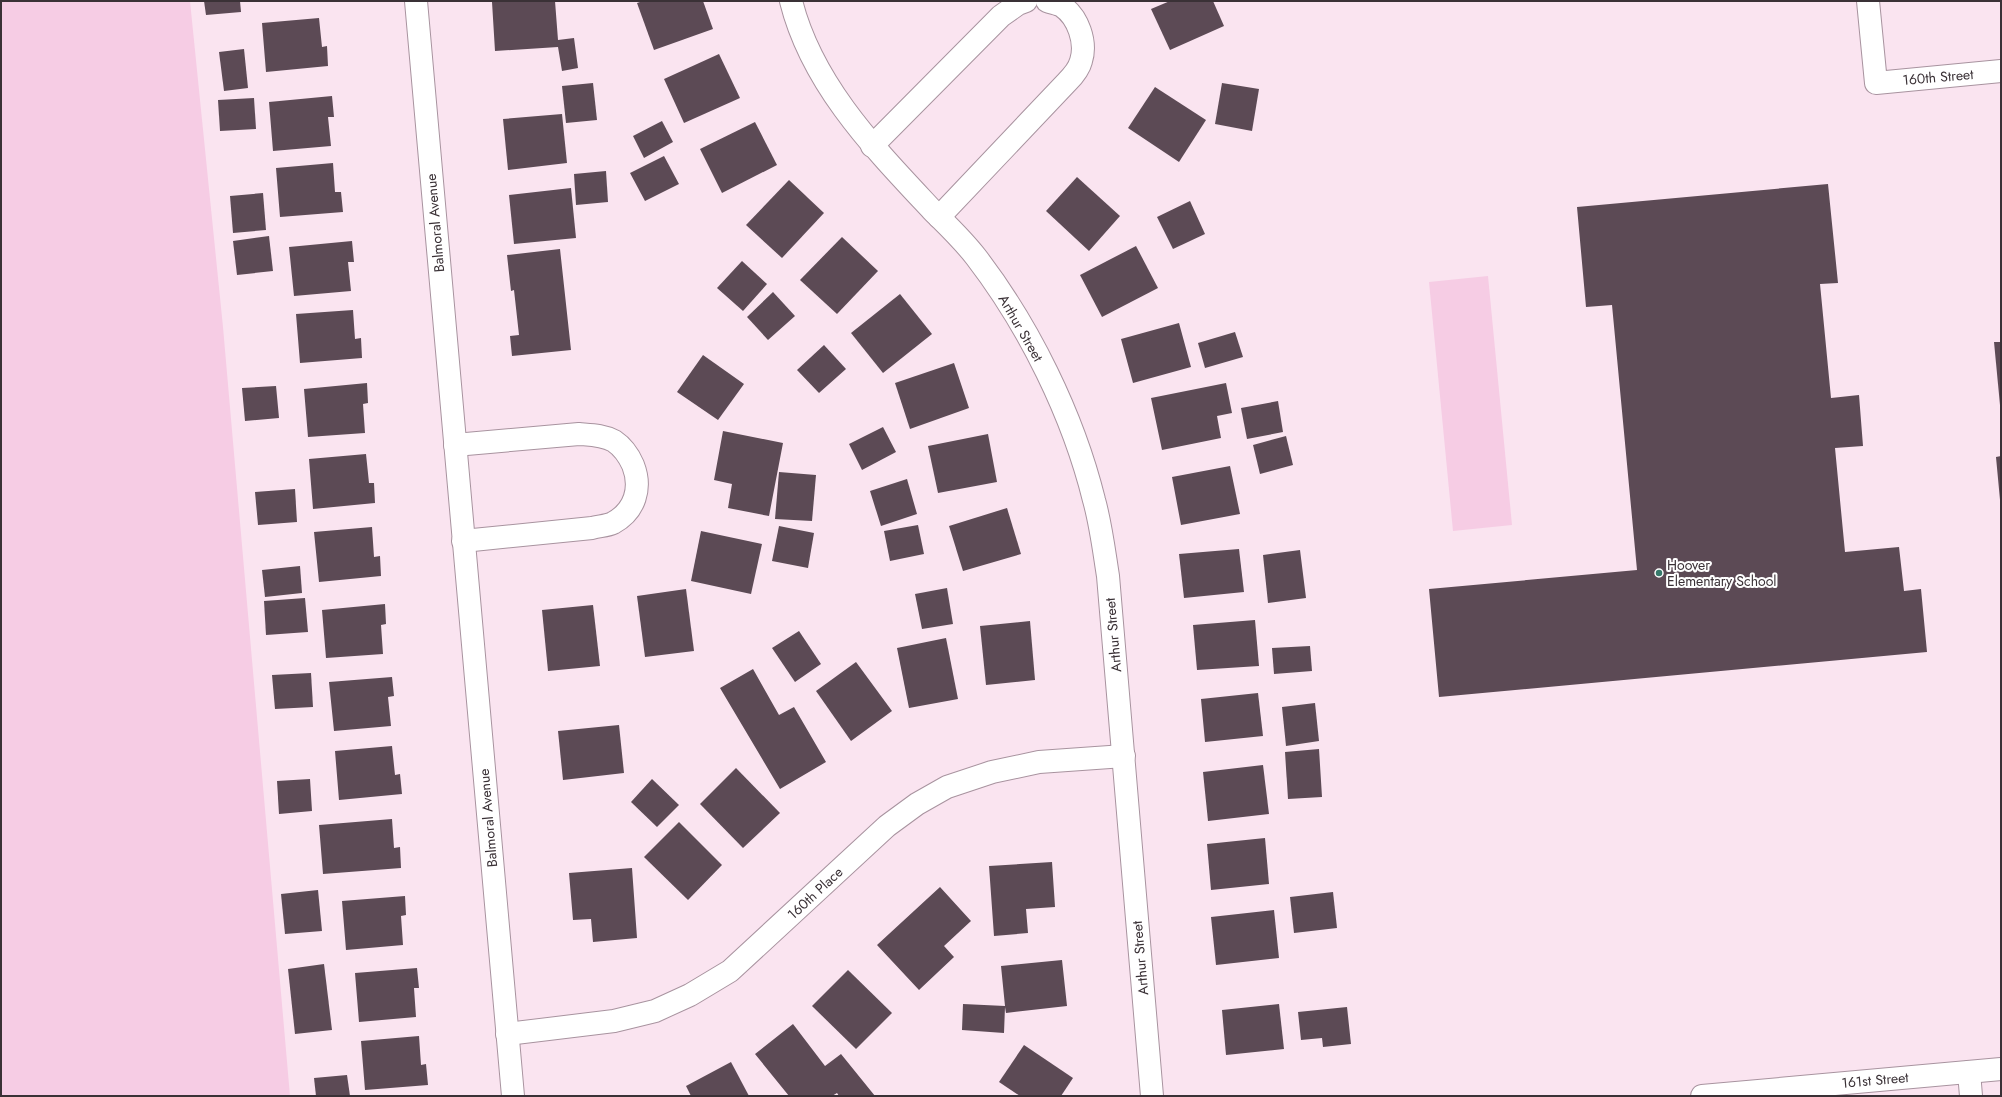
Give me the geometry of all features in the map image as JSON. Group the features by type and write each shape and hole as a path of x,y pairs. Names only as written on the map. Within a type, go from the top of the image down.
{"street":[{"name":"Balmoral Avenue","path":"416,1 512,1096"},
{"name":"Arthur Street","path":"791,1 807,48 831,90 872,146 975,256 1010,306 1042,363 1072,430 1094,500 1108,576 1152,1096"},
{"path":"872,146 1001,16 1018,4 1026,1"},
{"path":"939,217 1076,72 1081,61 1083,46 1079,29 1073,17 1061,6 1047,1"},
{"name":"160th Street","path":"1868,1 1876,82 2001,71"},
{"path":"455,446 579,434 599,435 615,442 628,454 637,475 637,496 628,511 613,523 592,528 463,541"},
{"name":"160th Place","path":"507,1034 614,1021 655,1011 690,995 730,971 887,826 917,804 947,787 992,772 1039,762 1124,756"},
{"name":"161st Street","path":"1702,1096 2001,1069"},
{"path":"1969,1072 1971,1096"}],"shaded area":[{"path":"1,1 190,1 223,327 290,1096 1,1096"},
{"path":"1488,276 1512,525 1453,531 1429,282"}],"building":[{"path":"204,1 240,1 241,12 206,15"},
{"path":"555,1 558,40 574,38 578,68 562,71 558,47 495,51 492,2"},
{"path":"643,1 703,1 713,29 654,50 637,3"},
{"path":"1170,1 1213,1 1224,26 1170,50 1151,9"},
{"path":"319,18 322,47 327,46 328,66 266,72 262,23"},
{"path":"244,49 248,88 224,91 219,52"},
{"path":"719,54 740,98 684,123 664,79"},
{"path":"593,83 597,120 566,123 562,86"},
{"path":"1222,83 1259,89 1252,131 1215,124"},
{"path":"1155,87 1206,120 1179,162 1128,128"},
{"path":"332,96 334,117 328,117 331,146 273,151 269,102"},
{"path":"254,98 256,129 220,131 218,100"},
{"path":"562,114 567,163 508,170 503,119"},
{"path":"662,121 673,142 644,158 633,136"},
{"path":"755,122 777,165 722,193 700,149"},
{"path":"664,156 679,184 645,201 630,173"},
{"path":"333,163 335,192 341,192 343,212 280,217 276,168"},
{"path":"606,171 608,202 576,205 574,174"},
{"path":"1077,177 1120,216 1089,251 1046,211"},
{"path":"789,180 824,213 782,258 746,225"},
{"path":"1828,184 1838,283 1820,284 1831,398 1859,395 1863,446 1835,448 1845,552 1899,547 1904,591 1921,589 1927,652 1439,697 1429,589 1637,570 1612,305 1586,307 1577,207"},
{"path":"571,188 576,238 514,244 509,195"},
{"path":"263,193 266,230 233,233 230,196"},
{"path":"1190,201 1205,234 1173,249 1157,217"},
{"path":"269,236 273,271 237,275 233,241"},
{"path":"842,237 878,271 837,314 800,280"},
{"path":"352,241 354,262 348,262 351,291 294,296 289,247"},
{"path":"1136,246 1158,288 1102,317 1080,275"},
{"path":"560,249 571,350 512,356 510,336 519,335 514,290 511,291 507,255"},
{"path":"742,261 767,284 743,311 717,288"},
{"path":"773,292 795,316 768,340 747,317"},
{"path":"900,294 932,334 883,373 851,333"},
{"path":"353,310 355,339 361,338 362,358 300,363 296,314"},
{"path":"1179,323 1191,367 1133,383 1121,339"},
{"path":"1235,332 1243,357 1205,368 1198,343"},
{"path":"1994,342 2001,342 2001,405 2000,405"},
{"path":"824,345 846,369 819,393 797,370"},
{"path":"703,355 744,384 718,420 677,392"},
{"path":"954,363 969,408 910,429 895,383"},
{"path":"367,383 368,403 363,404 365,433 308,437 304,389"},
{"path":"1226,383 1232,413 1217,416 1221,438 1162,450 1151,398"},
{"path":"276,386 279,418 245,421 242,388"},
{"path":"1278,401 1283,432 1247,439 1241,408"},
{"path":"883,427 896,452 862,470 849,444"},
{"path":"723,431 783,443 769,516 728,508 732,484 714,480"},
{"path":"988,434 997,482 938,493 928,446"},
{"path":"1286,436 1293,465 1260,474 1253,445"},
{"path":"366,454 369,483 374,483 375,503 313,509 309,459"},
{"path":"2001,456 2001,500 2000,500 1996,457"},
{"path":"1230,466 1240,514 1181,525 1172,477"},
{"path":"779,472 816,475 812,521 775,519"},
{"path":"907,479 917,514 881,526 870,491"},
{"path":"295,489 297,522 258,525 255,492"},
{"path":"1007,508 1021,554 963,571 949,526"},
{"path":"918,525 924,554 890,561 884,531"},
{"path":"779,526 814,533 808,568 772,561"},
{"path":"372,527 374,557 380,556 381,576 319,582 314,532"},
{"path":"701,531 762,544 751,594 691,581"},
{"path":"1239,549 1244,592 1184,598 1179,554"},
{"path":"1300,550 1306,598 1268,603 1263,555"},
{"path":"300,566 302,593 265,597 262,570"},
{"path":"947,588 953,624 922,629 915,594"},
{"path":"686,589 694,651 645,657 637,596"},
{"path":"305,598 308,632 266,635 264,601"},
{"path":"385,604 386,624 381,625 383,654 326,658 322,610"},
{"path":"593,605 600,666 548,671 542,610"},
{"path":"1255,620 1259,666 1197,670 1193,625"},
{"path":"1030,621 1035,680 986,685 980,626"},
{"path":"799,631 821,664 795,682 772,648"},
{"path":"946,638 958,699 909,708 897,648"},
{"path":"1310,646 1312,671 1274,674 1272,648"},
{"path":"856,662 892,711 851,741 816,691"},
{"path":"753,669 779,715 794,707 826,762 780,789 720,688"},
{"path":"311,673 313,707 275,709 272,675"},
{"path":"392,677 394,696 388,697 391,726 334,731 329,682"},
{"path":"1258,693 1263,736 1205,742 1201,699"},
{"path":"1315,703 1319,741 1286,746 1282,707"},
{"path":"619,725 624,773 563,780 558,731"},
{"path":"392,746 395,775 400,774 402,794 339,800 335,751"},
{"path":"1319,749 1322,797 1288,799 1285,752"},
{"path":"1263,765 1269,814 1208,821 1203,772"},
{"path":"736,768 780,813 743,848 700,804"},
{"path":"310,779 312,811 279,814 277,781"},
{"path":"652,779 679,805 657,827 631,802"},
{"path":"392,819 394,848 400,847 401,868 323,874 319,825"},
{"path":"679,822 722,865 688,900 644,857"},
{"path":"1265,838 1269,884 1211,890 1207,844"},
{"path":"1052,862 1055,907 1026,909 1028,933 994,936 989,866"},
{"path":"632,868 637,938 593,942 591,919 573,920 569,873"},
{"path":"940,887 971,921 944,946 954,957 919,990 877,945"},
{"path":"318,890 322,931 285,934 281,894"},
{"path":"1333,892 1337,928 1294,933 1290,897"},
{"path":"405,896 406,915 401,916 403,945 346,950 342,901"},
{"path":"1274,910 1279,958 1216,965 1211,917"},
{"path":"1062,960 1067,1006 1006,1013 1005,1007 1004,1033 962,1030 963,1004 1005,1006 1001,966"},
{"path":"324,964 332,1030 295,1034 288,969"},
{"path":"417,968 419,988 414,988 416,1017 359,1022 355,973"},
{"path":"848,970 892,1013 856,1049 812,1006"},
{"path":"1279,1004 1284,1049 1226,1055 1222,1010"},
{"path":"1347,1007 1351,1044 1323,1047 1322,1038 1301,1040 1298,1012"},
{"path":"793,1024 825,1066 841,1054 875,1096 839,1096 837,1093 832,1096 789,1096 755,1054"},
{"path":"419,1036 421,1065 426,1064 428,1085 365,1090 361,1041"},
{"path":"1024,1045 1073,1078 1061,1096 1020,1096 999,1082"},
{"path":"731,1062 749,1096 691,1096 686,1086"},
{"path":"347,1075 350,1096 316,1096 314,1078"}],"place":[{"name":"Hoover Elementary School","path":"1659,573"}]}
